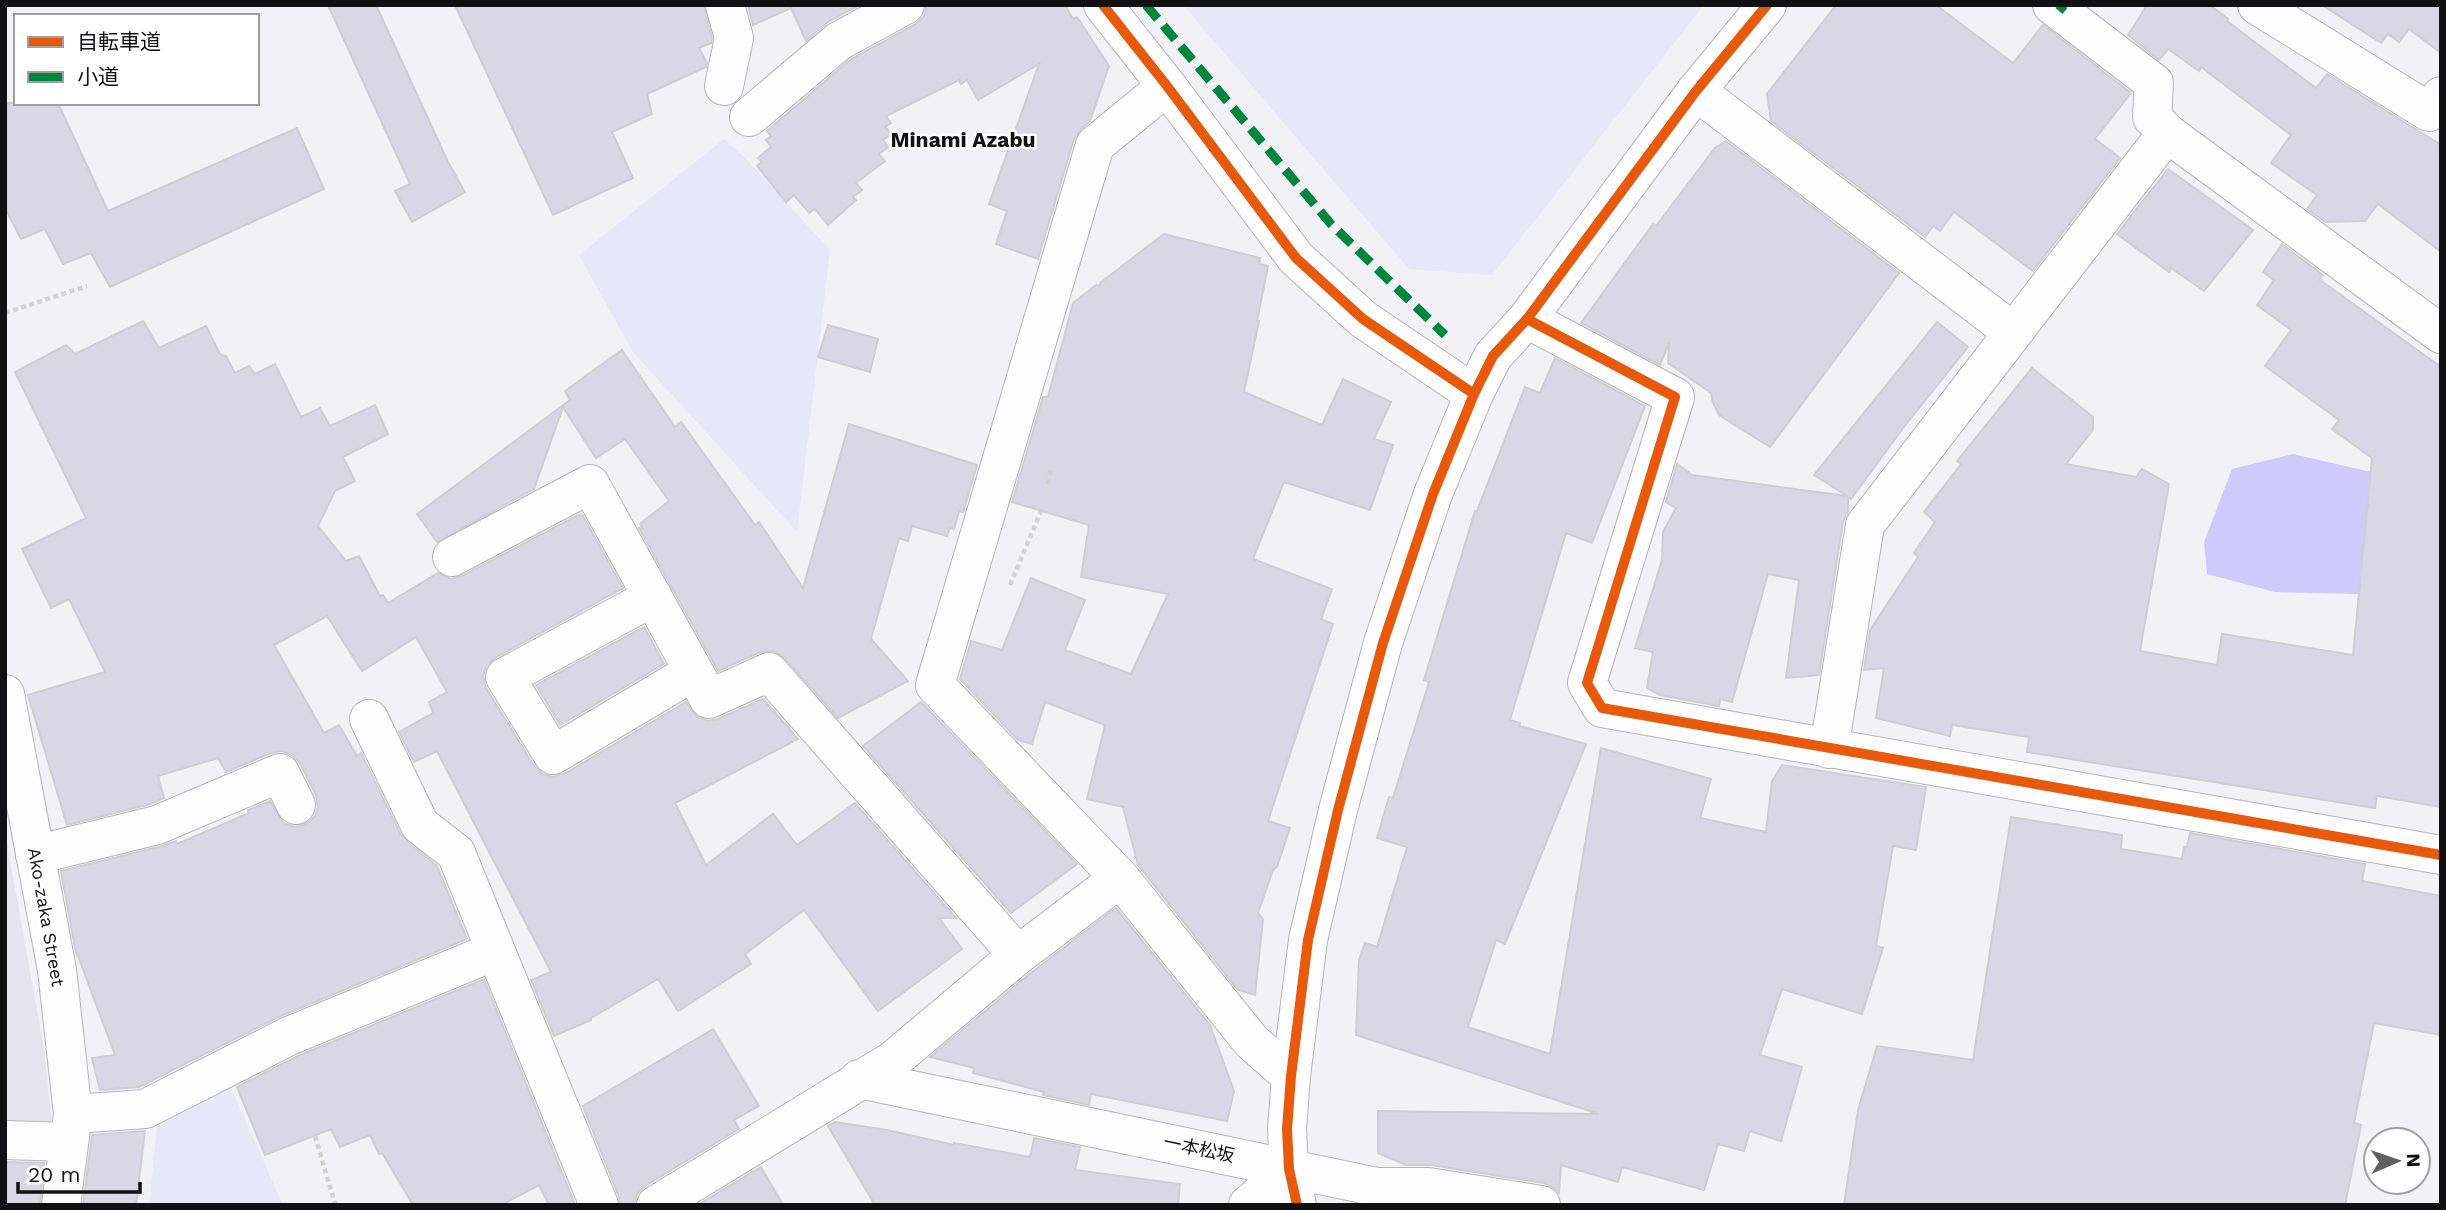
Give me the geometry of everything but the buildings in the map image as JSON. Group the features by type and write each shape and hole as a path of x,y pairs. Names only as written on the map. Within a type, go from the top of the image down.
{"street":[{"path":"724,86 734,38 725,5"},
{"path":"748,117 839,41 905,5"},
{"path":"1103,5 1296,257 1363,319 1474,394"},
{"path":"1248,1205 1293,1187 1287,1129 1308,940 1338,810 1376,668 1433,494 1474,394 1493,356 1527,319 1696,91 1767,5"},
{"path":"2052,5 2154,82 2152,117 2167,133 2441,334"},
{"path":"2257,5 2429,112 2441,96"},
{"path":"1167,86 1095,145 935,685 1120,878 1252,1042 1291,1076"},
{"path":"1696,91 2013,332"},
{"path":"1829,749 1865,526 2167,133"},
{"path":"1527,319 1675,397 1587,683 1602,708 2441,856"},
{"path":"452,557 590,484 709,699 769,672 1018,954"},
{"path":"653,597 505,677 553,755 694,672"},
{"name":"Ako-zaka Street","path":"5,694 57,970 70,1128 61,1205"},
{"path":"369,719 420,825 456,853 599,1205"},
{"path":"36,855 158,825 280,773 296,805"},
{"path":"656,1205 892,1061 1018,954 1120,878"},
{"path":"5,1140 70,1128 145,1109 289,1036 495,951"},
{"name":"一本松坂","path":"859,1079 1293,1187 1428,1187 1541,1205"}],"path":[{"path":"5,313 87,286"},
{"path":"1048,484 1051,469"},
{"path":"315,1136 335,1204"}],"shaded area":[{"path":"1183,5 1704,5 1492,275 1409,269"},
{"path":"724,139 749,162 830,250 797,532 633,352 579,255"},
{"path":"2293,454 2371,472 2359,594 2275,592 2207,574 2204,542 2232,469"},
{"path":"5,832 44,1049 52,1124 5,1125"},
{"path":"230,1086 283,1205 149,1205 157,1126"}],"marked path":[{"path":"1146,5 1331,224 1445,335"},
{"path":"2059,11 2064,5"}],"cycle path":[{"path":"1103,5 1296,258 1363,319 1474,394"},
{"path":"1297,1205 1289,1169 1287,1129 1308,940 1338,810 1383,643 1433,494 1474,394 1493,356 1527,319 1696,91 1767,5"},
{"path":"1527,319 1675,397 1587,683 1602,708 2441,855"}],"district":[{"name":"Minami Azabu","path":"963,140"}]}
